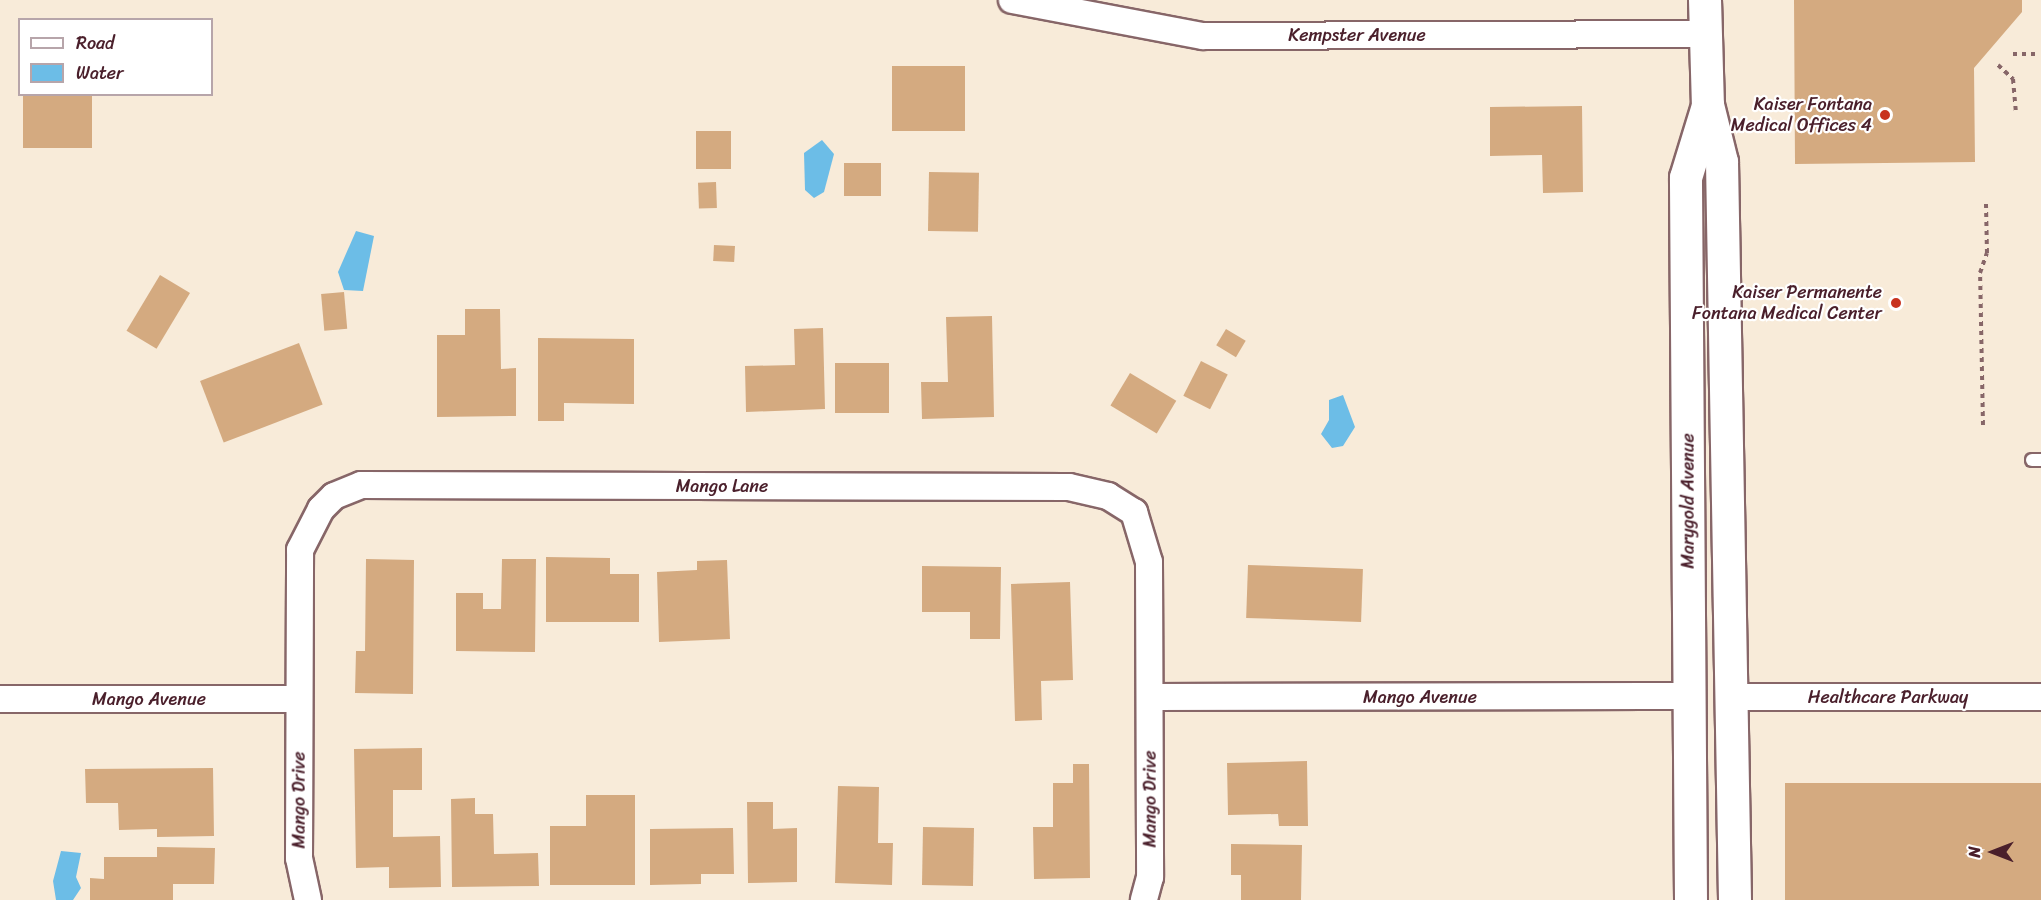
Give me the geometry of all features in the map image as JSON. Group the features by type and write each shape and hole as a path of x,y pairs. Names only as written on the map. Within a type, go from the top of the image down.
{"street":[{"name":"Kempster Avenue","path":"1012,0 1203,36 1705,34"},
{"name":"Marygold Avenue","path":"1705,0 1708,105 1722,162 1726,612 1735,697 1735,900"},
{"name":"Marygold Avenue","path":"1691,900 1686,178 1708,105"},
{"path":"1686,251 1707,322 1707,613 1712,646 1735,697 1711,773 1709,900"},
{"name":"Mango Lane","path":"298,699 300,550 321,509 334,496 361,485 1090,490 1134,512 1144,535 1149,562 1150,697"},
{"name":"Mango Avenue","path":"1150,697 1689,696"},
{"name":"Mango Drive","path":"1144,900 1150,877 1150,697"},
{"name":"Healthcare Parkway","path":"1735,697 2041,697"},
{"name":"Mango Avenue","path":"0,699 298,699"},
{"name":"Mango Drive","path":"298,699 299,858 309,900"}],"path":[{"path":"2013,54 2038,54"},
{"path":"1998,65 2013,79 2016,114"},
{"path":"1983,425 1980,273 1987,254 1986,204"}],"water":[{"path":"822,140 834,154 824,192 814,198 805,190 804,153"},
{"path":"356,231 374,236 363,291 344,290 338,272"},
{"path":"1343,395 1355,427 1343,446 1332,448 1321,434 1329,420 1329,400"},
{"path":"61,851 81,853 76,877 81,888 73,900 56,900 53,881"}],"building":[{"name":"Kaiser Fontana Medical Offices 4","path":"1794,0 2022,0 2022,12 1974,68 1975,162 1795,164"},
{"path":"892,66 965,66 965,131 892,131"},
{"path":"23,96 92,96 92,148 23,148"},
{"path":"1582,106 1583,192 1543,193 1542,155 1490,156 1490,107"},
{"path":"696,131 731,131 731,169 696,169"},
{"path":"844,163 881,163 881,196 844,196"},
{"path":"929,172 979,173 978,232 928,231"},
{"path":"716,182 717,208 699,209 698,183"},
{"path":"714,245 735,246 734,262 713,261"},
{"path":"160,275 190,293 157,349 127,331"},
{"path":"344,292 347,329 324,331 321,294"},
{"path":"465,309 500,309 501,369 516,368 516,416 437,417 437,335 465,335"},
{"path":"992,316 994,417 922,419 921,382 948,382 946,317"},
{"path":"823,328 825,409 746,412 745,366 795,365 794,329"},
{"path":"1226,329 1246,341 1236,357 1216,345"},
{"path":"538,338 634,339 634,404 564,403 564,421 538,421"},
{"path":"299,343 323,405 224,443 200,381"},
{"path":"1201,361 1228,375 1210,409 1183,396"},
{"path":"835,363 889,363 889,413 835,413"},
{"path":"1130,373 1176,401 1157,433 1110,406"},
{"path":"546,557 610,558 610,574 639,574 639,622 546,622"},
{"path":"366,559 414,560 413,694 355,693 356,651 365,651"},
{"path":"502,559 536,559 535,652 456,651 456,593 483,593 483,609 501,609"},
{"path":"727,560 730,639 659,642 657,572 697,570 697,561"},
{"path":"1248,565 1363,569 1361,622 1246,618"},
{"path":"922,566 1001,567 1000,639 970,639 970,612 922,612"},
{"path":"1070,582 1073,680 1041,681 1042,720 1015,721 1011,584"},
{"path":"422,748 422,790 393,790 393,837 440,836 441,887 389,888 389,867 356,868 354,749"},
{"path":"1307,761 1308,826 1279,826 1278,814 1228,815 1227,763"},
{"path":"1073,764 1089,764 1090,878 1034,879 1033,827 1053,827 1053,783 1073,783"},
{"path":"213,768 214,836 157,837 157,829 119,830 118,803 86,803 85,769"},
{"path":"1785,783 2041,783 2041,900 1785,900"},
{"path":"838,786 879,787 878,843 893,843 892,885 835,883"},
{"path":"586,795 635,795 635,885 550,885 550,826 586,826"},
{"path":"475,798 475,814 493,814 494,854 538,853 539,886 452,887 451,799"},
{"path":"747,802 773,802 773,829 797,828 797,882 748,883"},
{"path":"923,827 974,828 973,886 922,885"},
{"path":"733,828 734,874 701,874 701,884 650,885 650,829"},
{"path":"1231,844 1302,845 1301,900 1241,900 1241,875 1231,875"},
{"path":"157,847 215,848 214,884 173,884 173,900 90,900 90,878 104,879 104,857 157,857"}],"place":[{"name":"Kaiser Fontana Medical Offices 4","path":"1885,115"},
{"name":"Kaiser Permanente Fontana Medical Center","path":"1896,303"}]}
